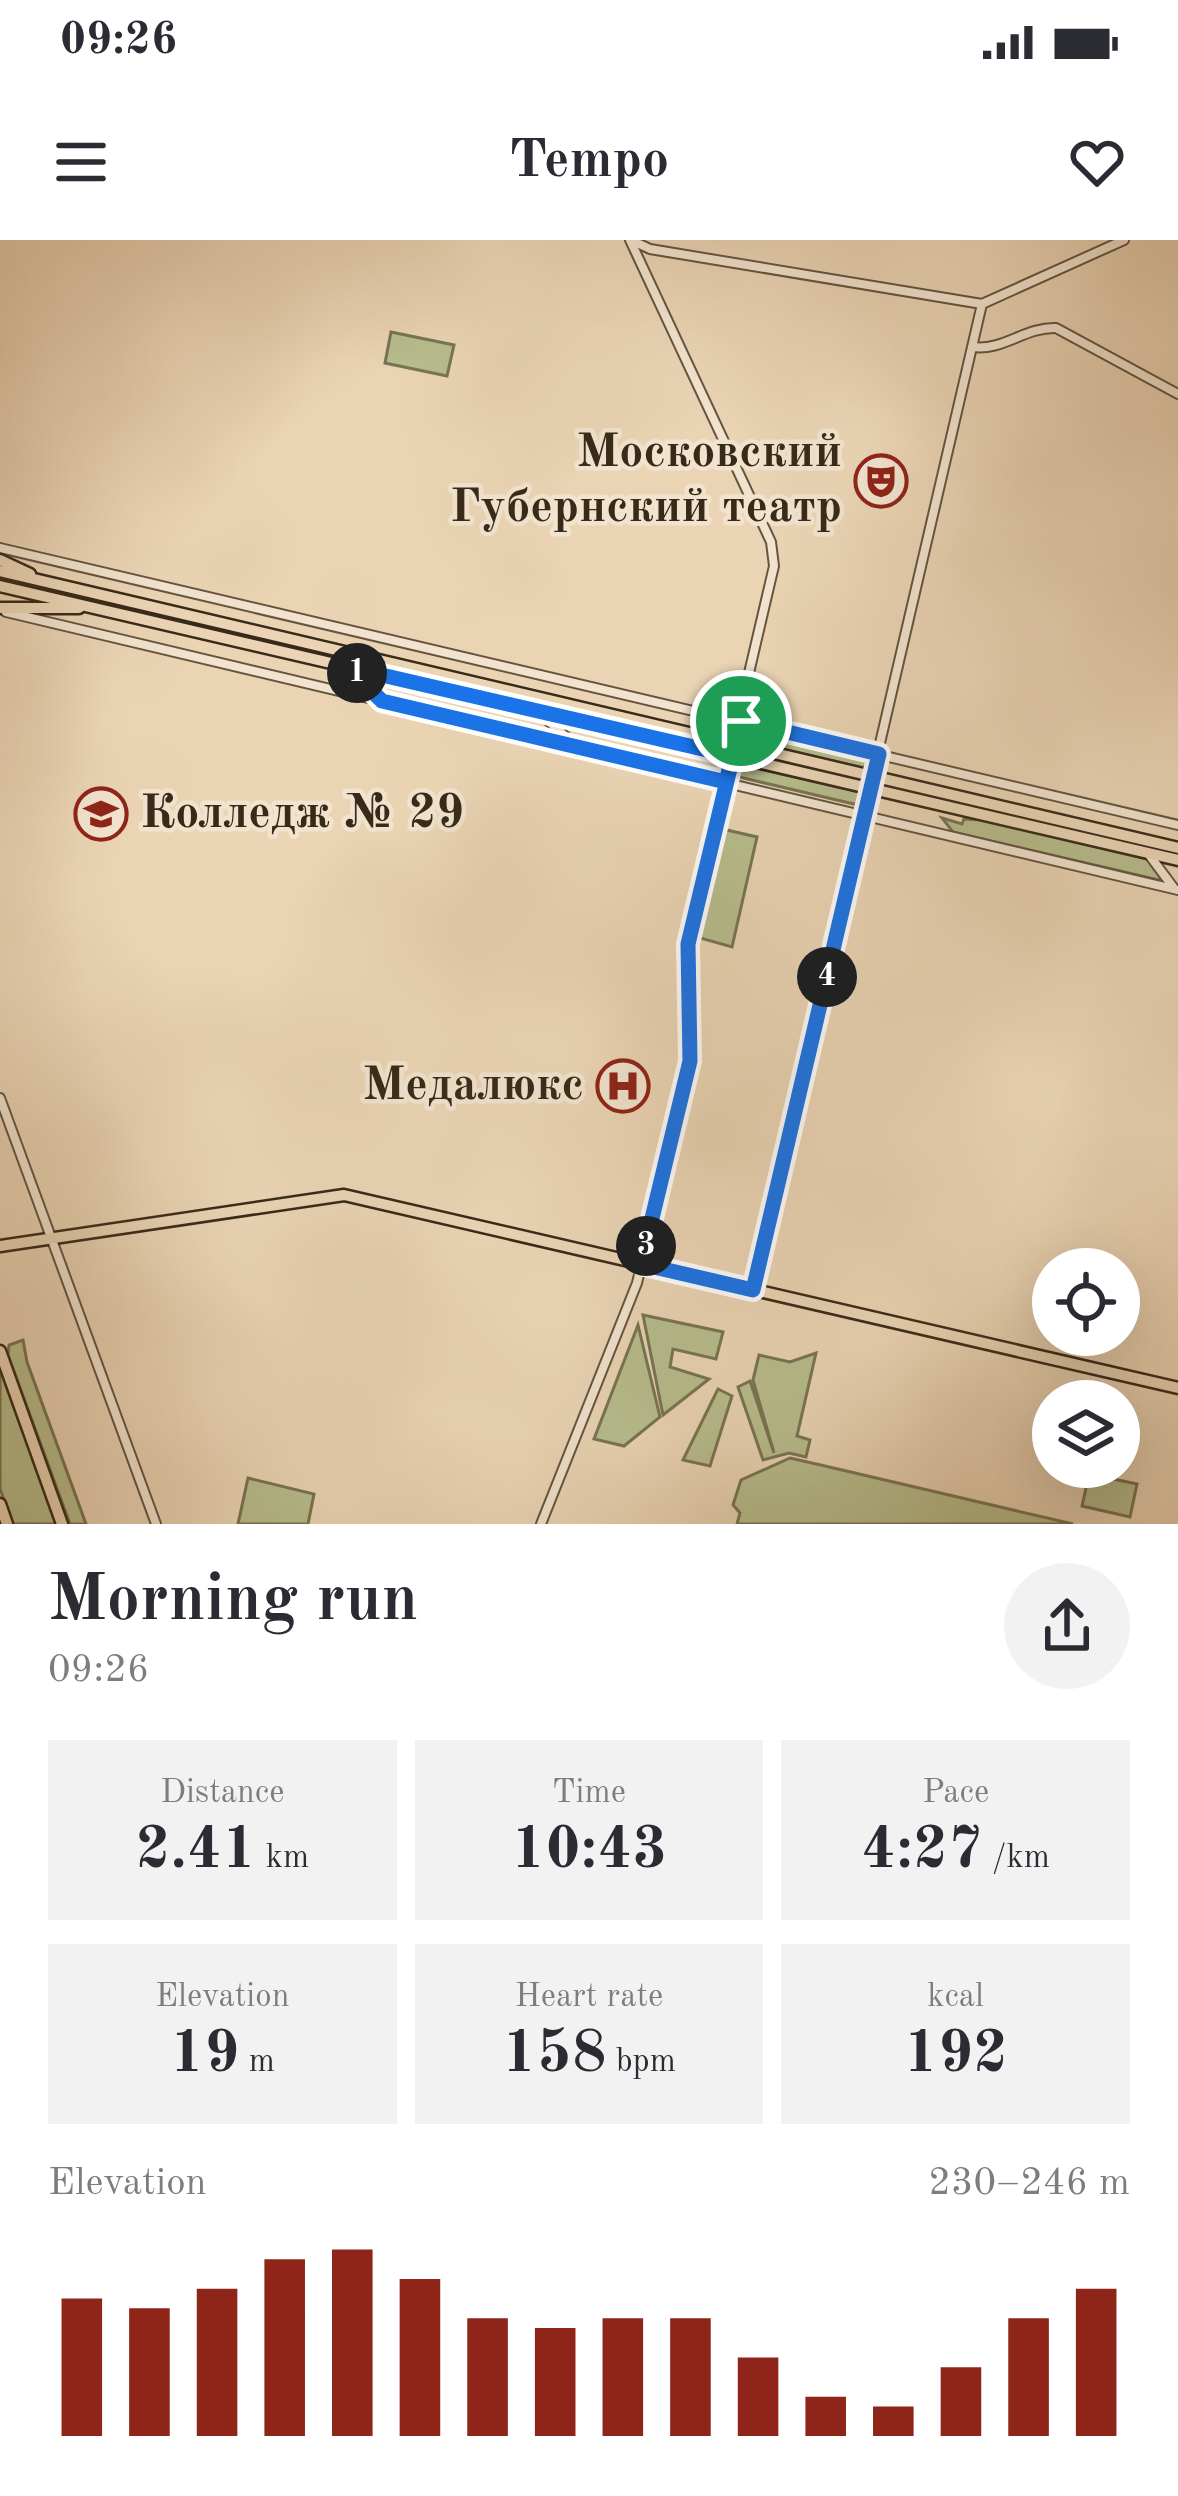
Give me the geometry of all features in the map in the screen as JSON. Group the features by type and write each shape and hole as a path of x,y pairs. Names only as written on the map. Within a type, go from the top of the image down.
{"main road":[{"path":"0,560 55,585"},
{"path":"0,572 734,751"},
{"path":"0,586 531,710 1178,848"},
{"path":"0,609 94,607"},
{"path":"873,782 1178,860"},
{"path":"0,1246 344,1195 1178,1388"},
{"path":"0,1351 62,1524"},
{"path":"0,1504 8,1524"}],"street":[{"path":"631,240 662,251 982,304 1124,240"},
{"path":"541,1524 612,1356 641,1264 690,1061 688,944 741,721 774,553 631,240"},
{"path":"650,281 646,260 662,251"},
{"path":"753,1290 982,304"},
{"path":"973,347 992,347 1036,329 1056,328 1178,394"},
{"path":"0,548 1178,825"},
{"path":"0,609 1177,890"},
{"path":"347,667 382,701"},
{"path":"531,710 581,749"},
{"path":"1144,852 1177,890"},
{"path":"0,1098 156,1524"}],"green space":[{"path":"391,332 454,345 447,376 385,363"},
{"path":"751,727 867,754 870,762 863,768 748,741 744,732"},
{"path":"739,764 860,792 862,800 858,805 735,776 733,769"},
{"path":"942,818 962,824 964,819 984,820 1147,859 1163,881 953,832"},
{"path":"718,828 757,837 732,947 693,936"},
{"path":"643,1315 723,1332 716,1359 673,1349 670,1367 709,1379 663,1415"},
{"path":"638,1325 660,1417 624,1446 594,1439"},
{"path":"23,1340 86,1524 70,1524 8,1355 9,1345"},
{"path":"816,1353 797,1436 810,1440 806,1457 789,1453 763,1460 738,1387 750,1381 774,1453 753,1380 759,1355 790,1362"},
{"path":"0,1368 56,1524 13,1524 0,1489"},
{"path":"718,1389 732,1396 710,1466 683,1460"},
{"path":"790,1458 1073,1524 737,1524 740,1513 733,1505 741,1480"},
{"path":"248,1478 314,1494 308,1524 238,1524"},
{"path":"1086,1488 1136,1488 1130,1517 1082,1506"}],"place":[{"name":"Московский Губернский театр","path":"881,481"},
{"name":"Колледж № 29","path":"101,814"},
{"name":"Медалюкс","path":"623,1086"}],"route":[{"path":"741,721 733,756 726,782 382,701 347,667 733,756 691,921 687,956 690,1061 641,1264 753,1290 879,754 741,721"}]}
